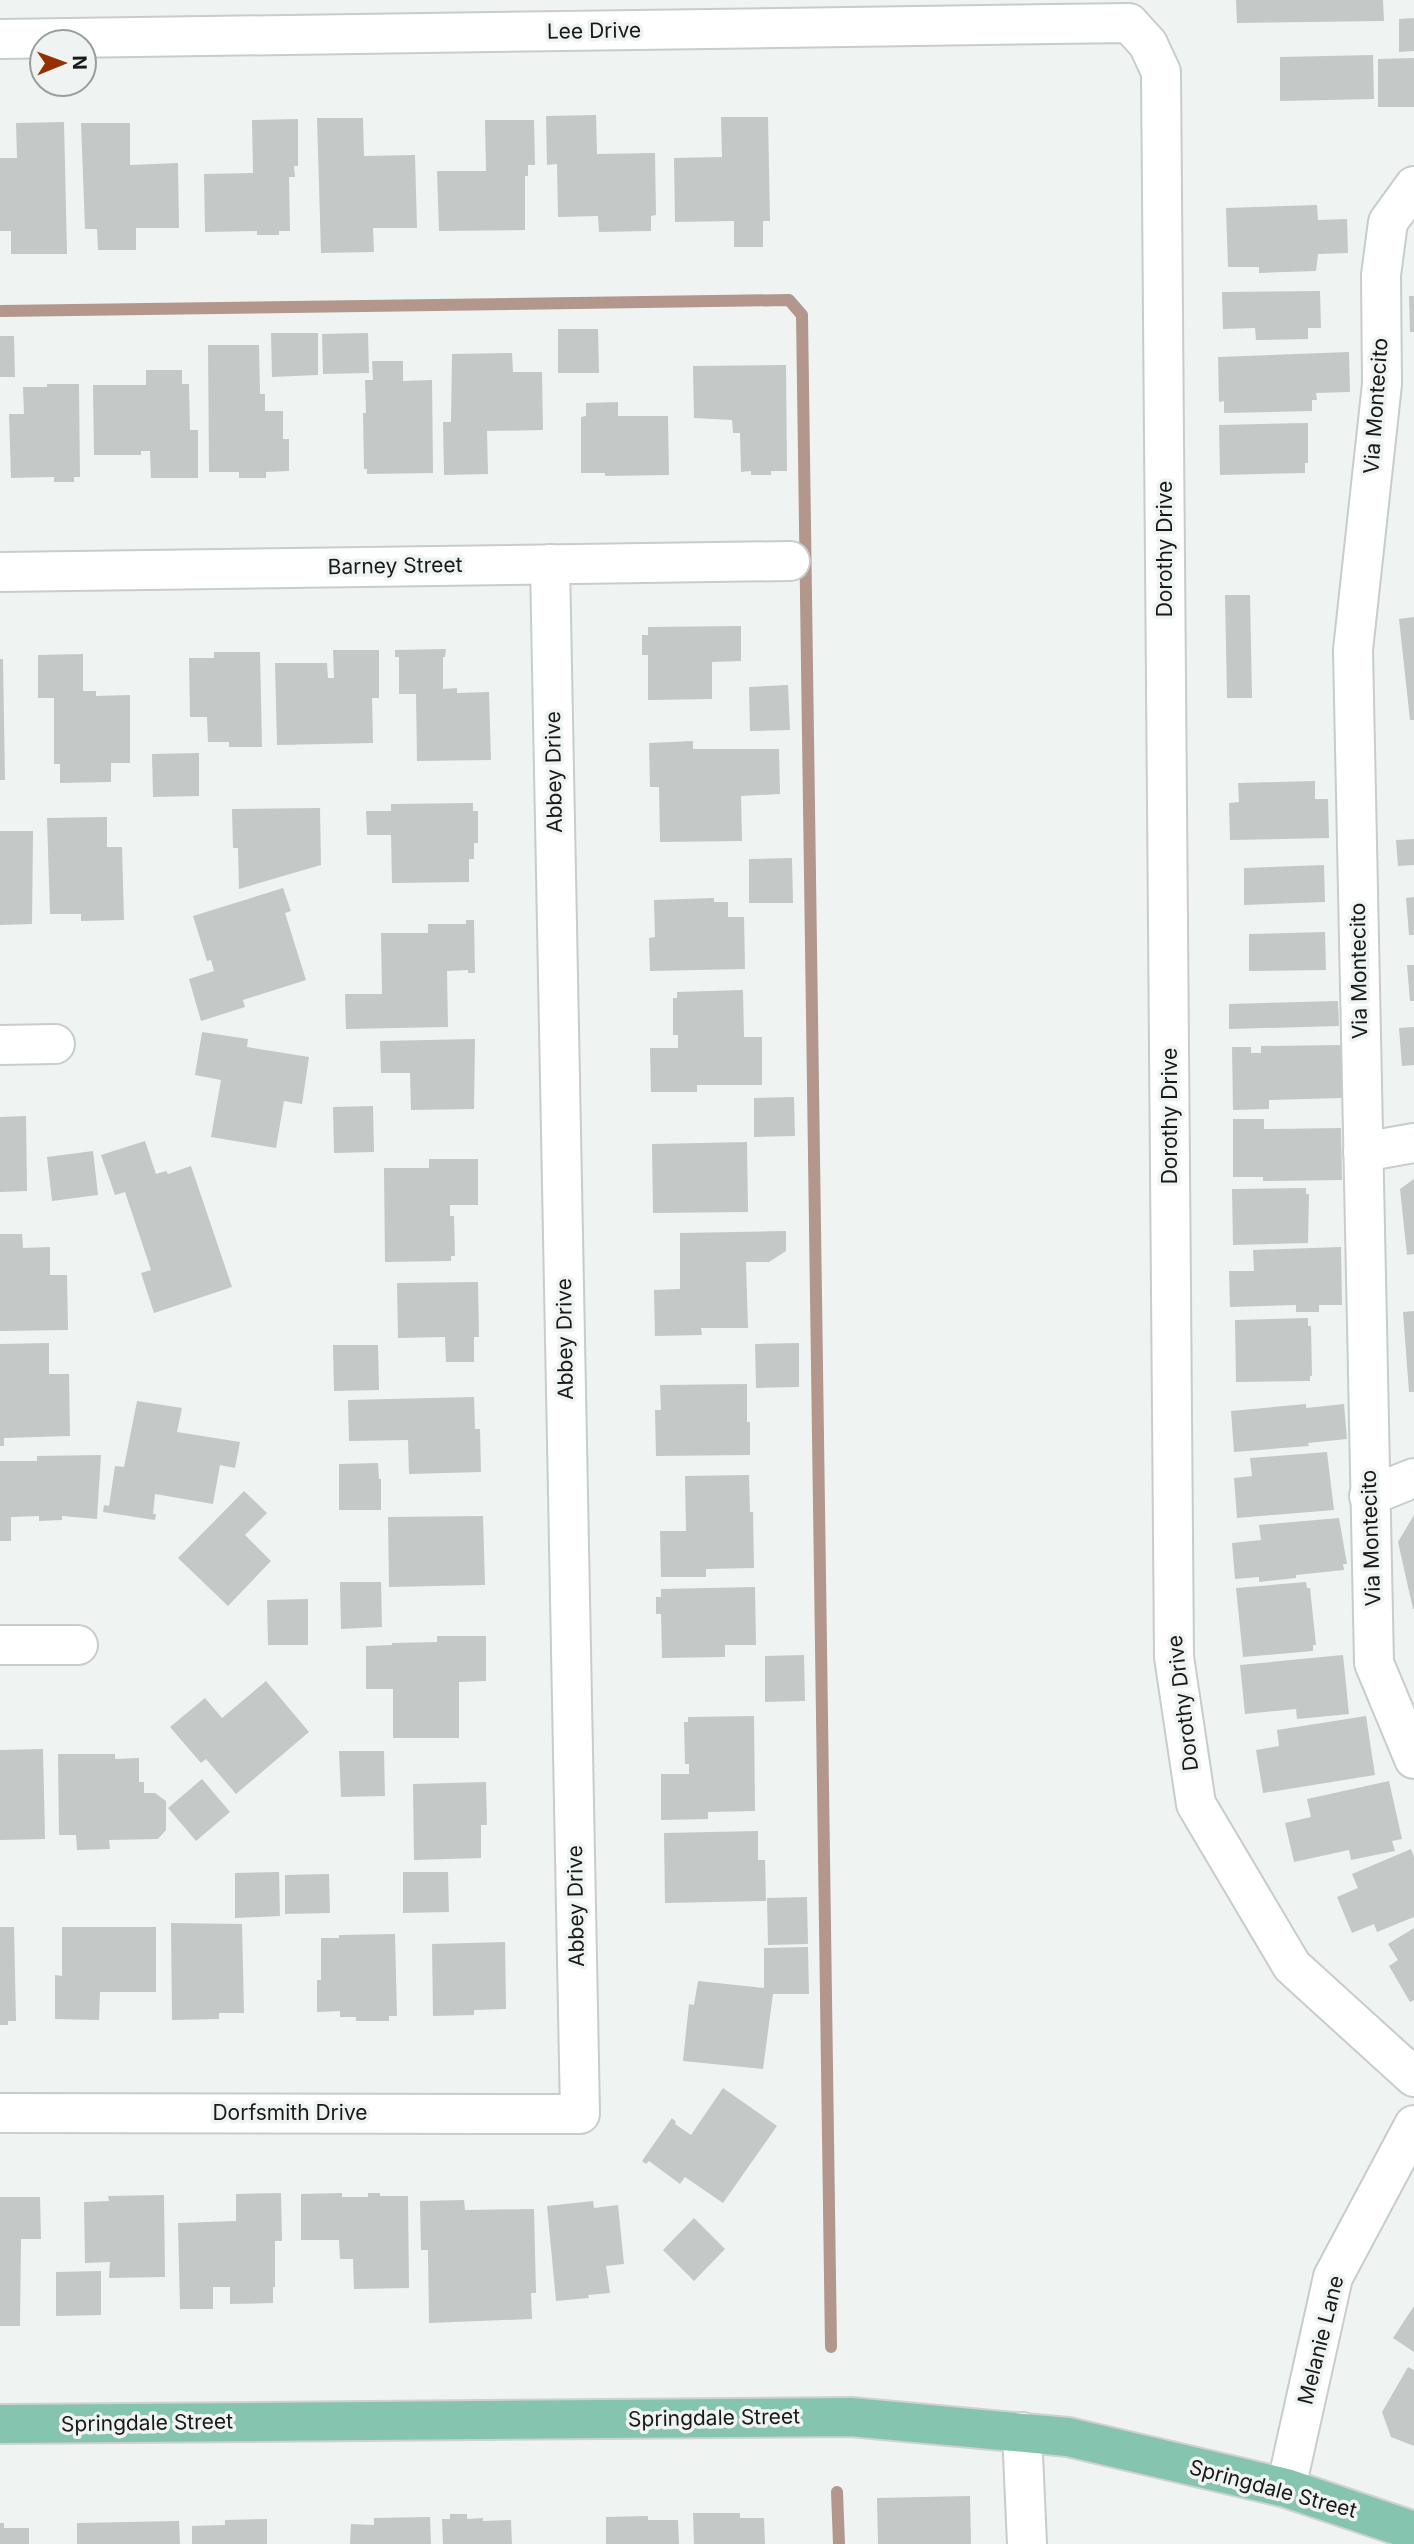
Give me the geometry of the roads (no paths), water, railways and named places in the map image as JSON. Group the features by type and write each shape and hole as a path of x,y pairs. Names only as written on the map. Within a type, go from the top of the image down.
{"main road":[{"name":"Springdale Street","path":"0,2424 851,2417 1068,2437 1286,2488 1406,2534"}],"street":[{"name":"Lee Drive","path":"0,39 588,16 1129,23 1148,44 1161,72"},
{"name":"Dorothy Drive","path":"1161,72 1174,1657 1196,1804 1292,1966 1414,2077"},
{"name":"Via Montecito","path":"1414,186 1388,222 1384,248 1381,275 1381,384 1353,650 1374,1663 1414,1759"},
{"name":"Barney Street","path":"0,572 790,561"},
{"name":"Abbey Drive","path":"550,564 580,2114"},
{"path":"0,1045 55,1044"},
{"path":"1363,1152 1414,1143"},
{"path":"1369,1496 1414,1478"},
{"path":"0,1645 78,1645"},
{"name":"Dorfsmith Drive","path":"0,2112 580,2114"},
{"name":"Melanie Lane","path":"1286,2488 1333,2277 1414,2125"},
{"path":"1022,2432 1027,2544"}],"waterway":[{"path":"0,311 789,300 802,315 831,2347"},
{"path":"837,2492 839,2544"}]}
